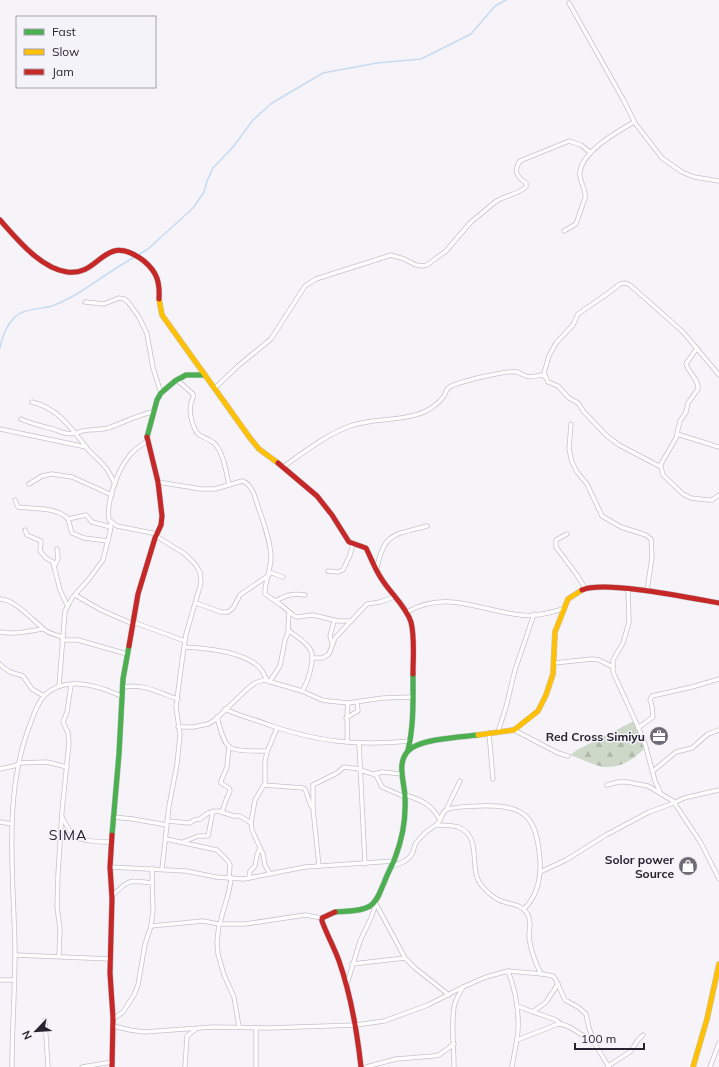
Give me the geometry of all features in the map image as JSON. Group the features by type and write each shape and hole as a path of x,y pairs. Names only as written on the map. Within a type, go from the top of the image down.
{"street":[{"path":"569,3 624,101 634,122 662,158 671,166 694,177 719,181"},
{"path":"564,231 572,227 578,220 586,194 580,181 580,171 591,153 609,137 634,122"},
{"path":"215,388 238,366 271,339 287,316 297,296 310,282 391,255 416,265 427,265 446,251 470,223 495,202 526,187 526,183 516,170 520,161 569,141 581,145 591,153"},
{"path":"0,220 37,258 58,270 68,272 84,270 108,254 118,250 126,251 152,267 157,275 159,284 159,306 162,315 204,375 259,449 317,496 332,515 346,538 353,544 361,545 366,548 381,578 394,597 407,612 411,623 413,640 413,719 408,750 404,756 402,774 405,796 405,816 398,849 376,901 371,918 360,941 346,985"},
{"path":"661,467 619,445 606,435 584,412 578,403 570,398 558,386 548,382 544,373 556,343 573,325 578,314 620,284 625,283 630,285 684,332 719,375"},
{"path":"85,302 104,304 119,298 128,302 139,318 147,334 153,368 161,393"},
{"path":"697,348 686,364 697,381 699,387 688,403 677,434 661,467 663,475 683,494 708,500 719,496"},
{"path":"283,467 321,441 352,425 424,413 445,396 448,388 457,384 494,374 512,372 518,372 526,377 541,375 545,377"},
{"path":"82,1067 112,1064 113,1019 110,973 112,896 110,867 119,754 122,687 140,584 161,524 162,516 158,494 158,482 147,441 149,426 157,400 161,393 178,380 189,374 204,375"},
{"path":"178,380 193,394 190,409 194,428 199,435 214,442 223,461 229,485"},
{"path":"32,402 52,410 70,426 86,447 105,467 115,484"},
{"path":"21,419 68,434 83,430 107,428 153,412"},
{"path":"571,424 569,449 572,462 577,472 587,484 602,516 621,527 646,535 650,539 652,557 647,591"},
{"path":"0,429 86,447"},
{"path":"677,434 719,447"},
{"path":"59,686 65,611 75,595 102,563 111,527 108,513 115,484 131,453 138,446 147,441"},
{"path":"29,484 42,476 52,474 72,477 112,495"},
{"path":"158,482 201,489 215,489 242,481 246,482 254,494 271,556 269,573 264,591 265,594 296,617 313,615 334,620 351,621"},
{"path":"15,500 18,507 56,512 68,519 86,515 92,522 111,527"},
{"path":"68,519 72,533 91,540 108,541"},
{"path":"111,522 117,526 157,535 185,554 195,564 200,572 201,584 185,641 176,707 180,735 177,764 169,806 162,869"},
{"path":"376,569 384,545 392,536 427,526"},
{"path":"25,530 27,535 41,541 40,551 46,558 53,562 60,590 68,605"},
{"path":"567,534 556,540 556,547 578,575 585,588"},
{"path":"328,571 338,572 343,570 353,544"},
{"path":"54,567 58,559 57,549"},
{"path":"269,573 283,577"},
{"path":"196,603 217,611 228,612 233,608 240,595 269,573"},
{"path":"408,750 425,742 514,730 538,711 553,674 555,632 563,609 568,599 585,588 600,587 647,591 719,603"},
{"path":"628,589 629,622 623,643 613,660 613,672 644,740 655,781 662,794"},
{"path":"274,601 294,593 305,595"},
{"path":"75,595 90,604 133,623 185,641"},
{"path":"312,658 326,656 331,651 332,643 335,638 367,604 380,602 394,597"},
{"path":"0,599 13,604 43,629 52,634 62,638 78,640 127,654"},
{"path":"407,612 416,606 442,601 457,602 523,616 548,613 563,609"},
{"path":"269,681 280,666 285,640 289,630 289,612"},
{"path":"498,732 504,715 515,670 534,614"},
{"path":"332,643 330,636 334,620"},
{"path":"0,632 32,632 43,629"},
{"path":"289,630 300,638 310,649 312,658 309,676 302,691"},
{"path":"184,647 232,654 257,665 269,681"},
{"path":"554,663 592,659 599,660 613,667"},
{"path":"0,664 2,668 23,676 32,689 44,696"},
{"path":"638,728 653,717 650,700 652,696 719,679"},
{"path":"178,727 193,727 208,724 217,718 254,683 264,680 302,691 322,700 348,703 383,698 412,697"},
{"path":"12,1067 15,955 12,824 18,764 23,741 35,712 44,696 59,686 77,684 99,688 122,696"},
{"path":"59,956 60,929 57,894 62,816 70,743 68,733 63,722 67,712 71,685"},
{"path":"122,687 132,686 149,688 178,699"},
{"path":"346,718 358,711 357,702"},
{"path":"347,742 348,734 346,718 348,703"},
{"path":"225,709 239,716 322,740 359,743 410,741"},
{"path":"217,718 224,738 229,746 237,750 267,751"},
{"path":"270,874 265,865 263,854 252,830 251,823 255,800 264,785 267,751 277,728"},
{"path":"514,730 558,754 568,756"},
{"path":"653,771 676,752 692,748 708,734 719,730"},
{"path":"489,733 493,779"},
{"path":"359,743 365,864"},
{"path":"222,812 230,791 229,788 221,783 227,767 229,746"},
{"path":"0,768 18,764 47,762 67,767"},
{"path":"319,866 313,809 312,790 314,784 338,773 344,767 375,774 382,772 402,774"},
{"path":"375,774 382,786 429,805 435,811 440,821"},
{"path":"110,867 152,868 186,871 230,878 249,878 319,866 392,864 404,862 409,859 416,844 429,829 440,821 460,781"},
{"path":"607,785 618,782 627,782 648,786 674,803 701,842 719,879"},
{"path":"264,785 303,788 306,791 313,809"},
{"path":"540,872 566,860 634,819 662,806 674,803 684,798 719,790"},
{"path":"446,810 453,808 496,805 521,811 533,825 538,846 540,872 536,894 524,908"},
{"path":"113,817 167,823 190,823 213,811 240,816 251,823"},
{"path":"183,842 198,836 208,836 213,811"},
{"path":"62,816 69,829 75,836 98,842 111,842"},
{"path":"0,822 12,824"},
{"path":"436,825 457,827 469,835 472,840 475,853 476,870 480,883 483,887 492,896 499,900 524,908 530,919 530,940 535,964 541,974"},
{"path":"166,839 212,849 221,853 230,865 230,892 223,911 217,942 218,954 224,975 234,997 239,1027"},
{"path":"249,878 250,871 255,866 260,848"},
{"path":"113,1019 123,1012 136,990 145,944 151,926 153,911 152,868"},
{"path":"112,896 124,883 134,881 152,884"},
{"path":"151,926 203,921 220,924 245,924 305,914 322,918 332,912 368,908 376,901"},
{"path":"376,901 405,958 448,995"},
{"path":"322,918 346,985 356,1025 361,1067"},
{"path":"15,955 111,959"},
{"path":"352,964 405,958"},
{"path":"692,1067 706,1019 719,964"},
{"path":"508,971 512,982 518,1028 512,1067"},
{"path":"113,1026 144,1032 196,1028 356,1025 384,1021 428,1005 486,977 508,971 553,976 565,1000 578,1007 586,1014 593,1039 608,1066"},
{"path":"0,980 14,980"},
{"path":"533,1012 546,1002 558,984"},
{"path":"454,1067 454,1006 463,987"},
{"path":"516,1006 556,1020 561,1024 569,1026 583,1036 593,1039"},
{"path":"45,1020 48,1067"},
{"path":"517,1040 561,1024"},
{"path":"185,1067 187,1036 196,1028"},
{"path":"256,1028 256,1067"},
{"path":"602,1067 608,1066 630,1052 643,1035"},
{"path":"710,1067 719,1043"},
{"path":"366,1067 396,1059 439,1055 454,1044"}],"green space":[{"path":"634,721 644,749 635,757 621,765 604,767 570,755 577,750"}],"waterway":[{"path":"138,255 148,249 193,208 204,192 213,168 233,147 253,120 272,103 323,73 377,63 421,59 471,34 495,6 506,0"},
{"path":"0,348 7,328 17,315 26,311 52,306 74,296 114,269 135,257"}],"traffic: fast":[{"path":"147,437 157,400 161,393 175,381 186,375 204,375"},
{"path":"112,835 119,754 123,679 129,646"},
{"path":"408,750 412,722 413,674"},
{"path":"335,912 353,911 366,908 373,904 378,896 395,858 402,836 405,806 402,762 408,751 413,747 430,741 478,735"}],"traffic: slow":[{"path":"159,299 162,315 250,438 259,449 278,463"},
{"path":"478,735 514,730 538,711 546,695 553,674 555,632 568,599 582,590"},
{"path":"693,1067 707,1019 719,964"}],"traffic: jam":[{"path":"0,220 38,259 48,265 67,272 78,272 88,268 111,252 119,250 130,253 144,261 155,273 159,287 159,299"},
{"path":"129,646 138,594 155,538 161,525 162,516 158,482 147,437"},
{"path":"278,463 317,496 332,515 349,542 366,548 379,575 409,616 413,641 413,674"},
{"path":"582,590 593,587 628,588 719,603"},
{"path":"112,835 110,867 112,898 110,973 113,1018 112,1067"},
{"path":"335,912 322,918 322,921 339,961 347,987 361,1067"}],"place":[{"name":"Red Cross Simiyu","path":"659,736"},
{"name":"Solor power Source","path":"688,866"}],"district":[{"name":"SIMA","path":"68,835"}]}
